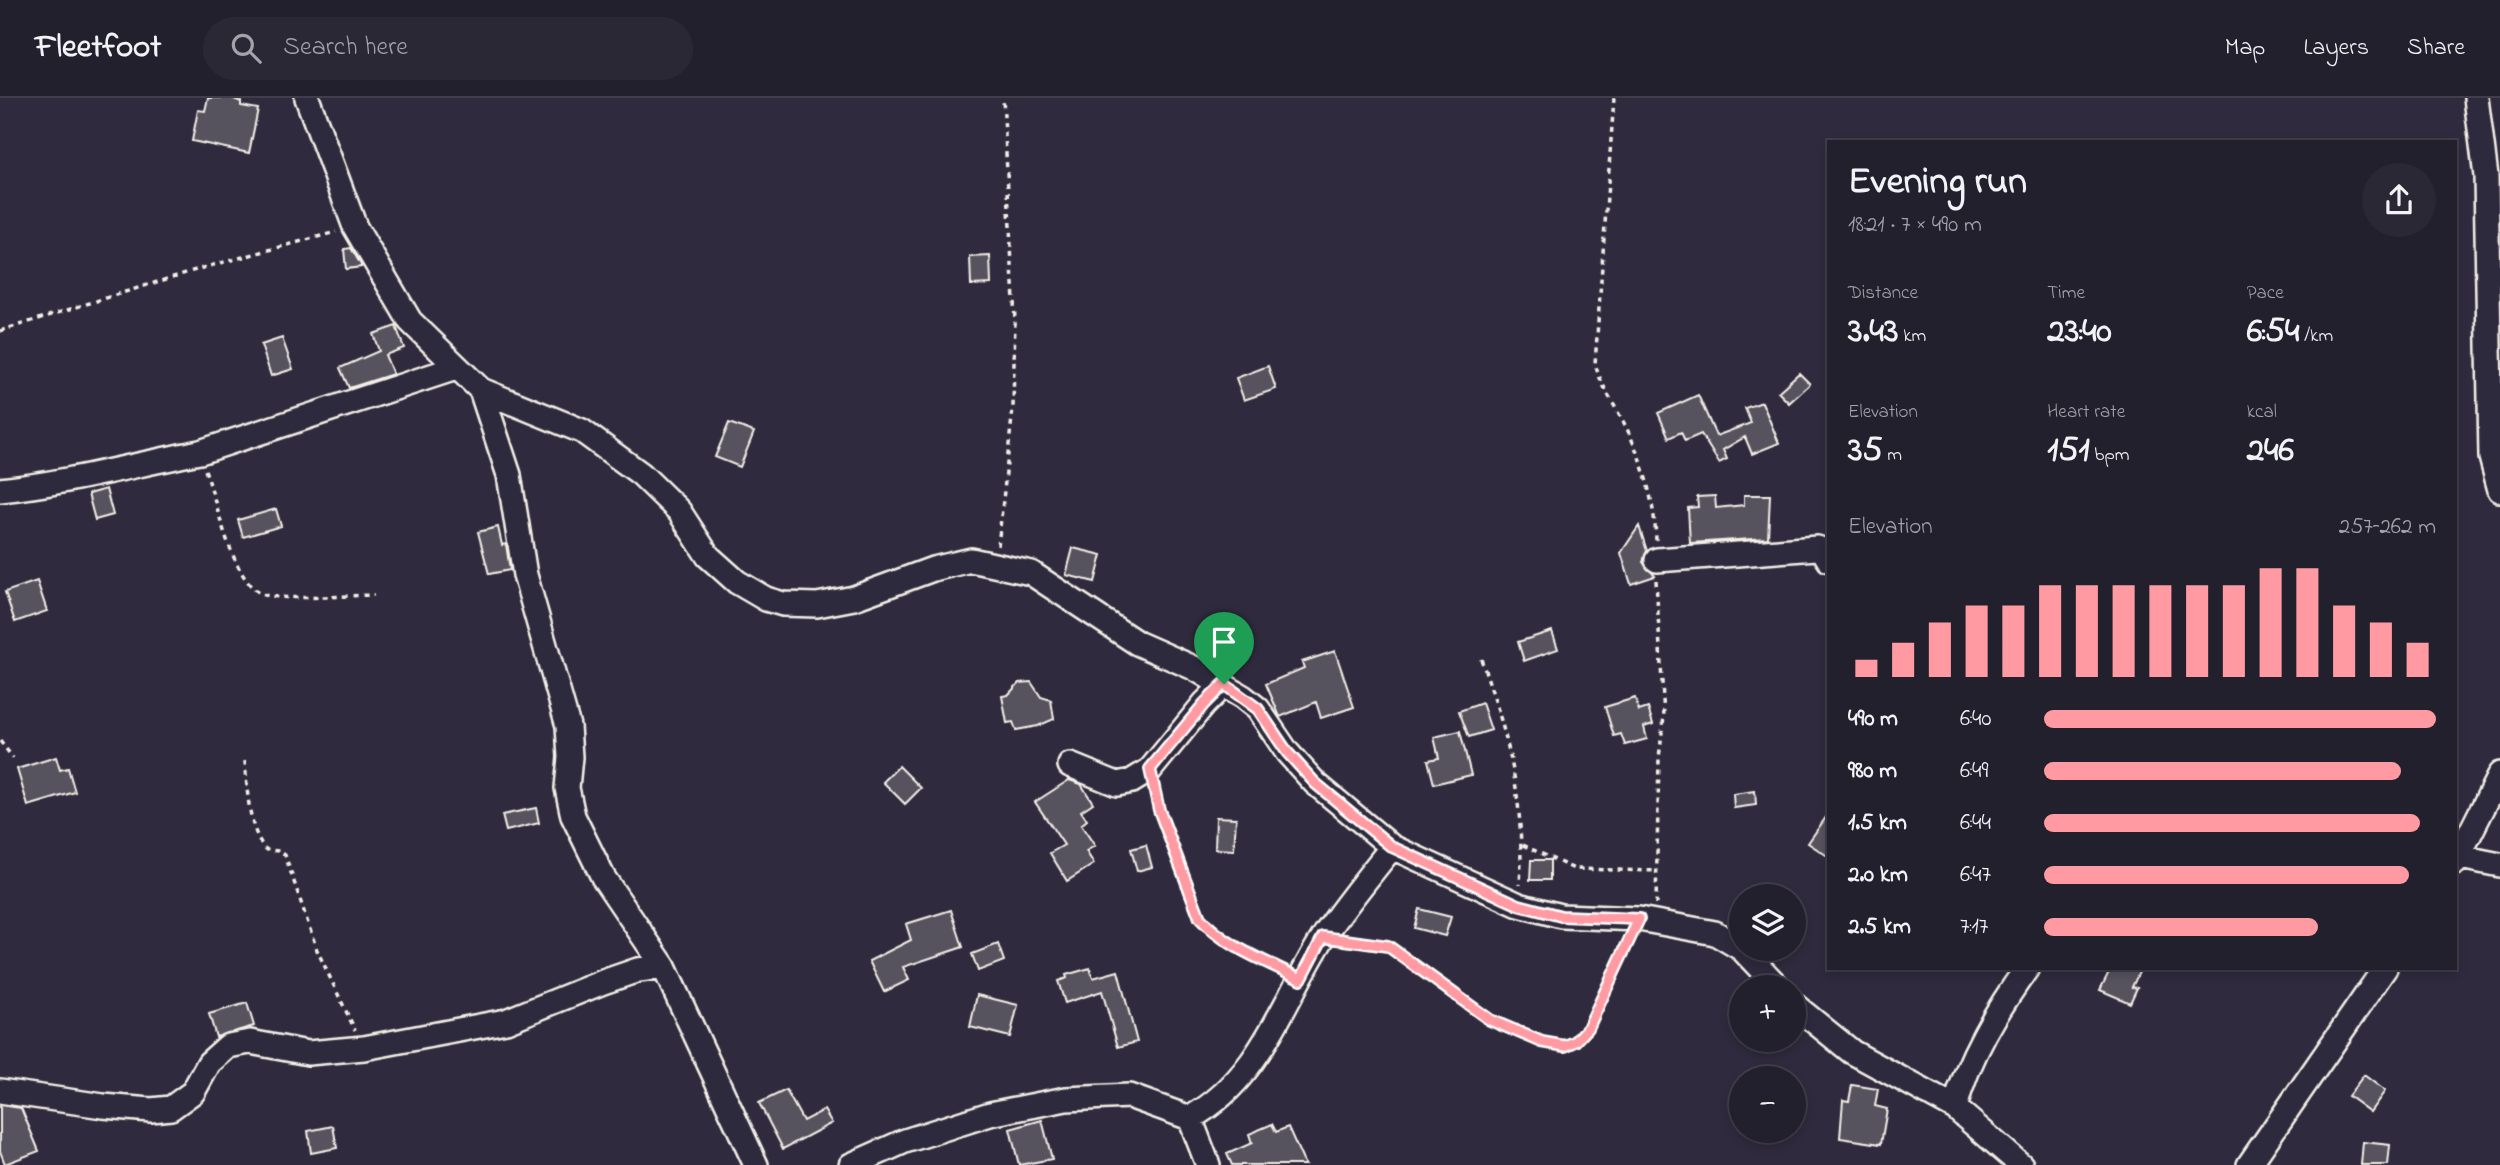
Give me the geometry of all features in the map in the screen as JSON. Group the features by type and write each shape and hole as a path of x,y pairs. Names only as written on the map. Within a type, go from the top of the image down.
{"street":[{"path":"307,98 355,227 410,321 481,390 582,431 641,474 679,511 708,556 737,582 766,599 783,604 817,605 854,598 933,569 971,560 1031,573 1137,643 1224,684 1258,709 1287,752 1315,783 1392,847 1519,905 1561,916 1647,920 1715,933 1742,949 1767,975"},
{"path":"2476,98 2486,176 2491,457 2500,490"},
{"path":"0,490 71,480 185,455 456,368"},
{"path":"481,390 509,475 525,575 568,726 570,757 567,788 573,816 603,877 664,967 757,1165"},
{"path":"1657,560 1816,548 1823,550 1827,557"},
{"path":"1070,765 1117,784 1132,781 1150,769 1224,684"},
{"path":"2500,774 2457,860 2500,865"},
{"path":"851,1165 905,1141 990,1114 1066,1099 1129,1096 1190,1118 1206,1109 1233,1086 1275,1028 1323,937 1392,847"},
{"path":"0,1091 151,1110 170,1108 193,1092 209,1063 228,1046 250,1042 309,1053 363,1048 506,1021 614,978 638,970 664,967"},
{"path":"1955,1108 1963,1078 1978,1047 2026,970"},
{"path":"2249,1165 2384,970"},
{"path":"1806,1014 1852,1052 1955,1108 2021,1165"},
{"path":"1190,1118 1208,1165"}],"path":[{"path":"998,564 1001,504 1013,408 1015,320 1003,98"},
{"path":"1323,937 1388,946 1490,1020 1542,1042 1565,1046 1576,1041 1588,1028 1647,920 1658,871 1659,758 1664,716 1656,584 1655,510 1626,428 1602,388 1595,364 1614,98"},
{"path":"0,331 202,268 355,227"},
{"path":"185,455 202,465 243,576 260,594 277,597 374,595"},
{"path":"1481,659 1515,768 1522,845 1519,905"},
{"path":"0,741 13,758"},
{"path":"245,761 248,804 260,841 267,850 279,851 285,855 317,950 363,1048"},
{"path":"1150,769 1159,810 1200,918 1228,943 1301,979"},
{"path":"1522,845 1574,869 1658,871"}],"building":[{"path":"208,98 232,98 241,102 241,106 258,109 249,153 192,141 198,110 205,111"},
{"path":"351,248 361,267 346,269 344,249"},
{"path":"990,256 991,284 971,285 970,257"},
{"path":"396,326 404,348 385,355 393,374 349,388 340,368 379,351 373,334"},
{"path":"282,338 293,369 271,376 261,345"},
{"path":"1268,366 1276,389 1244,400 1236,378"},
{"path":"1799,373 1810,384 1789,403 1778,392"},
{"path":"1698,395 1716,436 1751,423 1745,408 1762,402 1779,443 1752,454 1745,437 1723,450 1727,459 1719,463 1701,434 1685,441 1681,432 1669,438 1658,413"},
{"path":"729,423 754,432 740,467 715,457"},
{"path":"106,489 113,515 95,520 88,494"},
{"path":"1744,495 1770,495 1768,538 1690,543 1688,508 1698,507 1697,497 1715,496 1716,508 1744,505"},
{"path":"276,509 281,526 243,537 238,520"},
{"path":"1639,526 1647,551 1643,562 1655,576 1631,584 1621,553"},
{"path":"498,527 502,545 506,544 510,570 489,574 478,532"},
{"path":"1073,548 1102,555 1095,582 1066,575"},
{"path":"37,581 47,611 15,622 5,592"},
{"path":"1552,631 1558,649 1524,661 1518,642"},
{"path":"1335,651 1354,707 1321,718 1316,702 1280,717 1266,684 1304,668 1302,662"},
{"path":"1031,682 1041,697 1051,700 1054,719 1038,726 1016,730 1013,722 1007,723 1002,696 1008,695 1019,683"},
{"path":"1635,698 1639,711 1648,708 1653,724 1644,727 1647,739 1625,745 1621,734 1614,736 1605,707"},
{"path":"1482,703 1491,730 1469,737 1459,711"},
{"path":"1460,731 1471,775 1434,784 1428,760 1439,758 1434,737"},
{"path":"56,757 60,770 68,768 75,792 28,806 17,769"},
{"path":"899,766 921,788 905,804 883,782"},
{"path":"1069,780 1081,784 1093,803 1081,811 1087,820 1081,825 1095,846 1086,851 1094,864 1067,881 1050,853 1064,845 1035,802"},
{"path":"1755,791 1756,805 1734,808 1733,794"},
{"path":"536,808 539,823 506,831 502,815"},
{"path":"1827,816 1827,856 1808,843"},
{"path":"1216,817 1236,818 1234,850 1215,849"},
{"path":"1146,845 1152,867 1137,871 1131,849"},
{"path":"1531,860 1550,860 1550,880 1530,880"},
{"path":"1419,909 1451,917 1445,936 1414,928"},
{"path":"951,910 963,947 903,967 909,980 884,992 869,961 911,940 906,924"},
{"path":"998,944 1004,961 978,971 972,954"},
{"path":"1090,968 1093,978 1118,971 1137,1042 1118,1047 1102,991 1065,1003 1058,981 1067,978 1066,975"},
{"path":"2110,970 2140,970 2132,987 2137,988 2130,1003 2100,990"},
{"path":"977,995 1018,1005 1010,1037 970,1027"},
{"path":"247,1003 254,1026 216,1037 209,1014"},
{"path":"2364,1075 2385,1091 2370,1112 2348,1096"},
{"path":"1852,1085 1878,1089 1875,1106 1887,1109 1881,1144 1840,1138 1843,1100 1849,1101"},
{"path":"786,1090 803,1121 824,1110 832,1123 783,1149 759,1103"},
{"path":"0,1105 21,1108 39,1151 5,1164 0,1151"},
{"path":"1042,1120 1052,1159 1019,1165 1010,1129"},
{"path":"1272,1124 1276,1132 1288,1127 1305,1165 1232,1165 1227,1154 1252,1143 1249,1134"},
{"path":"333,1126 337,1148 311,1153 308,1131"},
{"path":"2363,1142 2390,1145 2388,1165 2361,1165"}],"route":[{"path":"1224,684 1258,709 1287,752 1315,783 1392,847 1519,905 1561,916 1639,919 1588,1028 1576,1041 1565,1046 1542,1042 1490,1020 1457,993 1388,946 1323,937 1301,979 1228,943 1200,918 1159,810 1150,769 1224,684"}]}
